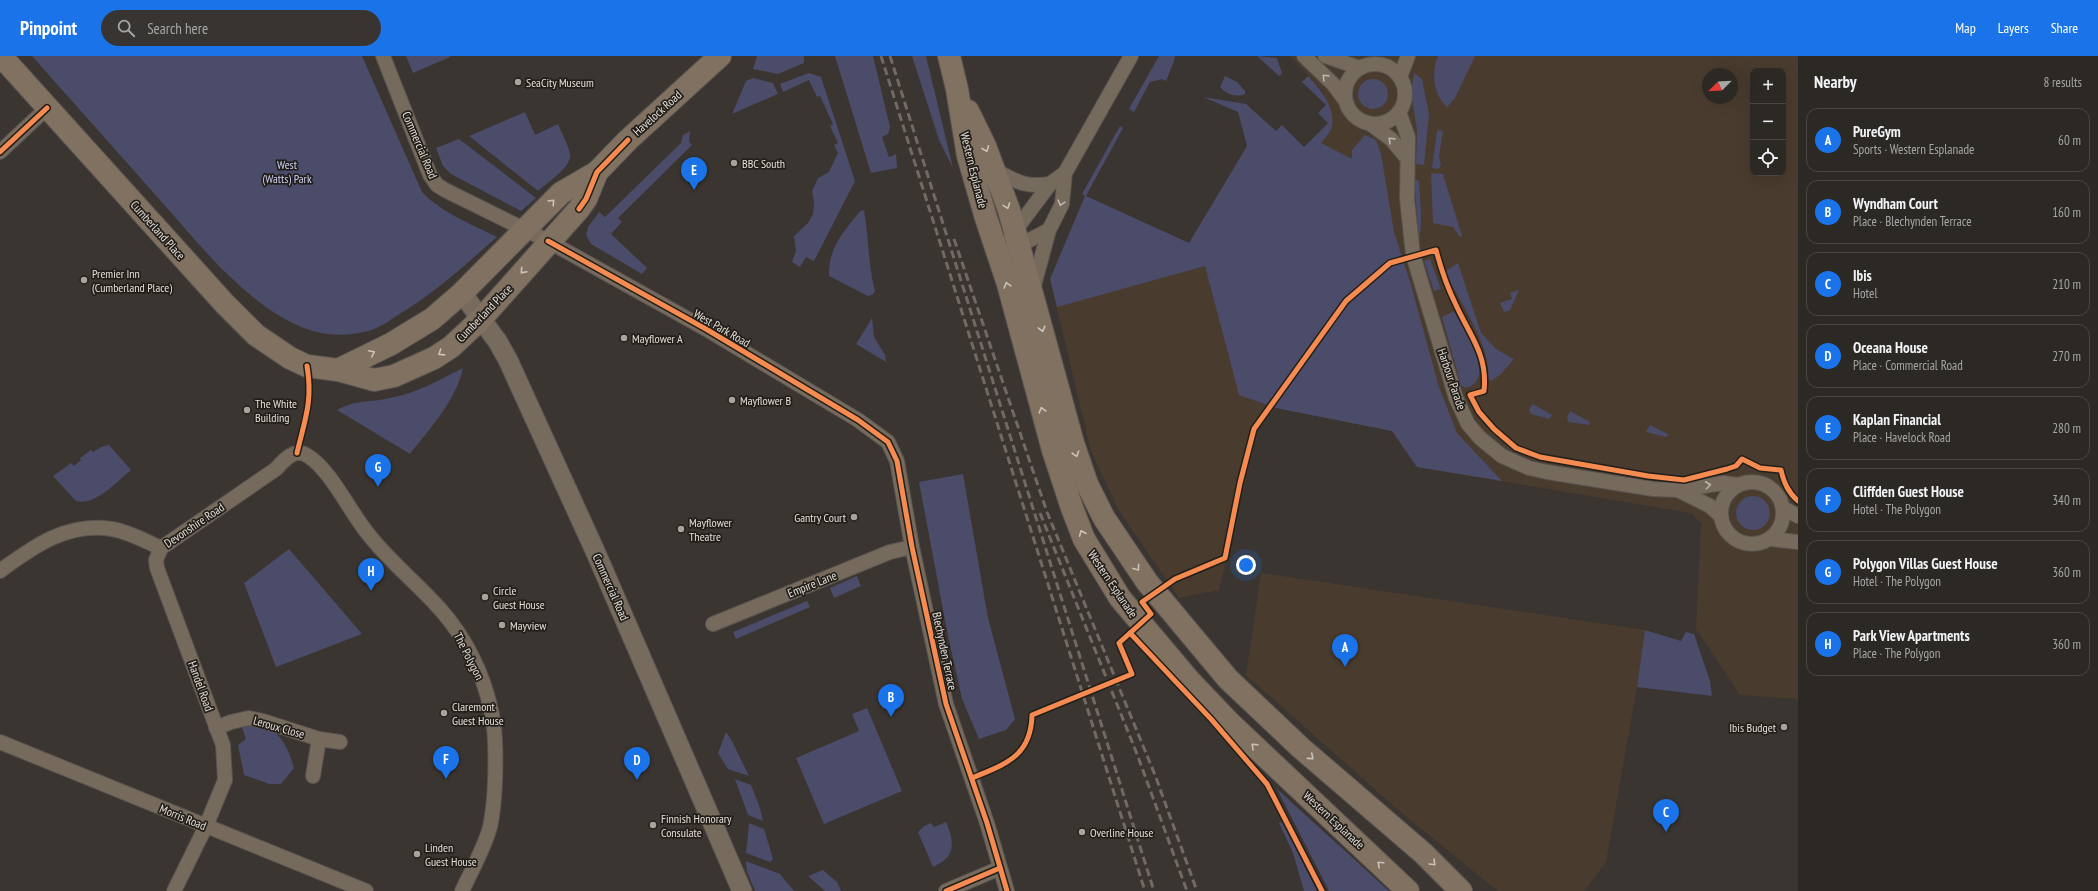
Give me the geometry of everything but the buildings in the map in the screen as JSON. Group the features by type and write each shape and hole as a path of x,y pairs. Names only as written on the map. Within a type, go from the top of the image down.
{"main road":[{"name":"Cumberland Place","path":"0,56 224,304 256,335 290,358 307,366 338,370 374,380 394,376 434,358 446,350 481,319 548,241"},
{"name":"Havelock Road","path":"525,230 561,193 597,172 628,140 720,56"},
{"name":"Western Esplanade","path":"949,56 957,89 968,156 996,251 1072,508 1084,539 1101,570 1140,624 1230,723 1408,891"},
{"name":"Western Esplanade","path":"957,89 985,146 1018,238 1072,443 1087,484 1104,518 1127,555 1170,611 1228,679 1301,748 1423,853 1461,891"},
{"name":"Havelock Road","path":"548,241 586,199 597,172"},
{"path":"338,370 422,326 462,294 525,230"}],"street":[{"name":"Commercial Road","path":"383,56 430,175 437,185 548,241"},
{"path":"1032,291 1049,230 1062,204 1065,173 1131,56"},
{"path":"1304,56 1333,84 1345,100 1352,115 1358,120 1372,125 1391,139 1407,158"},
{"path":"1325,56 1360,68"},
{"path":"1400,77 1408,56"},
{"path":"1345,100 1344,91 1352,74 1366,65 1386,60 1388,67 1400,77 1405,95 1399,112 1392,120 1382,124 1372,125"},
{"path":"0,152 47,108"},
{"name":"Harbour Parade","path":"1399,112 1408,137 1407,199 1413,255 1456,398 1468,424 1480,438 1502,456 1529,468 1653,489 1678,490 1723,483 1738,485"},
{"name":"Western Esplanade","path":"993,169 1024,185 1050,184"},
{"path":"1018,238 1050,184 1065,173"},
{"path":"996,251 1018,238 1049,230"},
{"name":"West Park Road","path":"548,241 706,329 883,437"},
{"name":"Commercial Road","path":"462,294 498,342 508,360 576,507 742,891"},
{"name":"Blechynden Terrace","path":"883,437 888,442 895,455 912,547 946,704 983,811 1007,891"},
{"name":"Devonshire Road","path":"0,571 34,546 60,534 86,528 118,531 161,548 276,469 287,457 297,453"},
{"name":"The Polygon","path":"297,453 308,456 326,474 368,534 395,565 440,609 461,636 479,670 492,711 496,769 490,828 462,891"},
{"path":"1770,539 1781,525 1783,508 1780,499 1768,486 1752,482 1738,485 1725,498 1722,506 1721,516 1724,528 1738,541 1746,544 1756,544 1770,539 1798,542"},
{"name":"Harbour Parade","path":"1678,490 1710,506 1721,516"},
{"path":"1783,508 1798,516"},
{"name":"Empire Lane","path":"713,624 890,552 912,547"},
{"name":"Handel Road","path":"161,548 156,560 157,568 223,745 225,780 206,826 174,891"},
{"name":"Leroux Close","path":"216,728 231,722 248,718 263,721 319,739 340,742"},
{"name":"Leroux Close","path":"313,776 319,739"},
{"name":"Morris Road","path":"0,742 366,891"},
{"path":"946,891 1000,868"}],"shaded area":[{"path":"1290,56 1798,56 1798,699 1740,695 1696,629 1701,523 1691,513 1417,467 1392,431 1276,408 1258,426 1219,590 1179,598 1118,509 1091,451 1050,279 1086,196 1189,243 1260,124 1301,150 1321,143 1332,119 1322,91"},
{"path":"1261,573 1645,630 1637,687 1606,862 1584,891 1498,891 1404,815 1246,675"}],"green space":[{"name":"West (Watts) Park","path":"32,56 362,56 422,192 438,206 448,212 497,237 425,297 372,330 342,335 324,334 299,326 259,302 223,270"},
{"path":"406,56 450,56 450,57 413,73"},
{"path":"757,56 804,56 804,63 778,74 753,69"},
{"path":"835,56 873,56 890,127 888,134 882,137 889,157 896,154 897,168 871,173"},
{"path":"912,56 926,56 953,168 939,140"},
{"path":"1159,56 1175,56 1166,81 1162,79 1150,82 1134,112 1129,109"},
{"path":"1257,56 1277,58 1282,73 1279,76"},
{"path":"1438,56 1475,56 1455,98 1447,107 1442,102 1436,90 1434,69"},
{"path":"809,73 821,77 855,181 814,261 806,257 800,267 792,262 796,251 794,236 808,223 813,214 814,202 812,191 818,178 829,172 838,153 834,145 838,143 830,126 833,124 820,96 817,97 809,80 783,92 780,84"},
{"path":"1414,73 1422,79 1429,114 1424,165 1416,164 1417,130 1411,92"},
{"path":"1225,76 1237,82 1245,91 1245,94 1238,96 1228,93 1222,89 1220,87"},
{"path":"1308,76 1326,99 1332,112 1332,127 1321,143 1352,159 1352,150 1365,135 1376,140 1381,154 1394,232 1411,285 1439,387 1457,433 1502,481 1417,467 1392,431 1276,408 1239,395 1205,266 1057,307 1050,279 1085,196 1082,194 1120,126 1123,128 1086,196 1189,243 1247,146 1238,112 1203,97 1246,104 1276,131 1282,125 1304,147 1328,123 1318,113 1326,105 1302,82"},
{"path":"753,78 773,83 778,94 732,114 746,81"},
{"path":"1373,79 1384,83 1388,94 1384,105 1373,109 1362,105 1358,94 1362,83"},
{"path":"525,112 535,135 558,124 570,154 568,164 564,169 538,191 469,136"},
{"path":"1437,130 1443,131 1439,156 1441,166 1438,169 1432,168"},
{"path":"690,131 689,141 692,145 618,218 622,222 611,234 647,268 642,274 591,244 586,235 588,227 599,212 605,217 681,143 683,135"},
{"path":"459,139 536,198 521,211 451,174 443,166 436,148"},
{"path":"1431,173 1443,174 1462,236 1460,237 1453,227 1433,223"},
{"path":"1414,179 1419,181 1421,218 1419,240"},
{"path":"864,210 871,271 875,291 872,295 868,296 829,276 831,257 838,240 860,211"},
{"path":"1430,259 1441,289 1434,291 1424,261"},
{"path":"1458,263 1481,333 1496,349 1514,359 1501,374 1491,381 1488,378 1488,366 1480,339 1446,274 1446,271"},
{"path":"1519,290 1510,310 1504,312 1500,303 1512,299 1510,293"},
{"path":"1454,311 1470,341 1479,365 1479,376 1475,383 1465,388 1461,385 1442,317"},
{"path":"872,318 874,337 885,355 886,362 856,344"},
{"path":"463,368 455,392 434,424 410,454 337,410 351,404 383,400 409,393 428,386"},
{"path":"1533,404 1552,415 1549,419 1531,414 1529,409"},
{"path":"1570,411 1590,422 1589,425 1569,422 1567,418"},
{"path":"1650,425 1668,435 1666,437 1646,432"},
{"path":"109,445 131,470 98,497 83,502 76,501 53,476 71,463 74,466 81,460 80,458 91,450 93,452 101,447"},
{"path":"963,474 988,618 1015,719 1006,730 979,739 962,699 947,631 919,482"},
{"path":"1753,496 1765,501 1770,513 1765,525 1753,530 1741,525 1736,513 1741,501"},
{"path":"289,549 362,634 276,667 244,583"},
{"path":"857,576 861,586 834,598 830,588"},
{"path":"807,601 810,607 736,639 733,632"},
{"path":"1645,630 1681,641 1686,632 1694,634 1710,681 1712,696 1637,687"},
{"path":"867,708 902,791 824,824 796,758 859,731 852,714"},
{"path":"261,724 270,728 280,737 290,755 294,768 281,784 269,784 244,775 238,745 246,739 241,725"},
{"path":"726,732 749,776 728,769 718,753"},
{"path":"735,779 751,785 760,808 763,821 748,815"},
{"path":"1277,789 1389,891 1329,891"},
{"path":"946,822 951,836 952,849 946,859 933,867 918,832 924,826 931,823 934,827"},
{"path":"1282,822 1317,891 1304,891 1293,853 1279,823"},
{"path":"749,823 764,829 773,859 770,862 746,853"},
{"path":"746,861 780,874 794,891 755,891 747,872"},
{"path":"823,870 837,882 841,891 825,891 808,876"}],"railway":[{"path":"881,56 1145,891"},
{"path":"890,56 1154,891"},
{"path":"954,239 1047,512 1155,775 1197,891"},
{"path":"1040,513 1137,754 1187,891"}],"cycle path":[{"path":"0,152 47,108"},
{"path":"579,209 586,199 597,172 628,140"},
{"path":"548,241 706,329 858,420 888,442 897,461 912,547 946,704 987,823 1007,891"},
{"path":"972,778 1005,763 1021,750 1027,741 1032,715 1132,674 1119,643 1151,614 1142,602 1175,579 1225,558 1240,483 1254,429 1346,301 1390,263 1436,250 1450,291 1481,356 1485,378 1484,391 1470,395 1479,412 1494,429 1516,448 1540,457 1648,476 1684,480 1736,466 1742,459 1760,468 1781,470 1787,487 1798,501"},
{"path":"297,453 309,400 309,378 307,366"},
{"path":"1130,633 1211,719 1267,784 1322,891"},
{"path":"946,891 1000,868"}],"place":[{"name":"SeaCity Museum","path":"518,82"},
{"name":"BBC South","path":"734,163"},
{"name":"Kaplan Financial","path":"694,190"},
{"name":"Premier Inn (Cumberland Place)","path":"84,280"},
{"name":"Mayflower A","path":"624,338"},
{"name":"Mayflower B","path":"732,400"},
{"name":"The White Building","path":"247,410"},
{"name":"Polygon Villas Guest House","path":"378,487"},
{"name":"Gantry Court","path":"854,517"},
{"name":"Mayflower Theatre","path":"681,529"},
{"name":"Park View Apartments","path":"371,591"},
{"name":"Circle Guest House","path":"485,597"},
{"name":"Mayview","path":"502,625"},
{"name":"PureGym","path":"1345,667"},
{"name":"Claremont Guest House","path":"444,713"},
{"name":"Wyndham Court","path":"891,717"},
{"name":"Ibis Budget","path":"1784,727"},
{"name":"Cliffden Guest House","path":"446,779"},
{"name":"Oceana House","path":"637,780"},
{"name":"Finnish Honorary Consulate","path":"653,825"},
{"name":"Overline House","path":"1082,832"},
{"name":"Ibis","path":"1666,832"},
{"name":"Linden Guest House","path":"417,854"}]}
